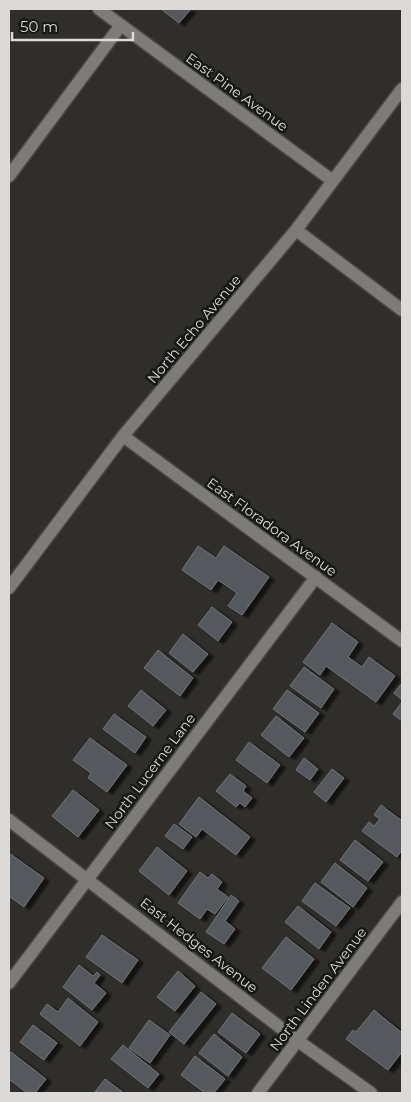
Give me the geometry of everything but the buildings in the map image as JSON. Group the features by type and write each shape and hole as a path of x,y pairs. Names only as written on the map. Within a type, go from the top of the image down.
{"street":[{"name":"East Pine Avenue","path":"99,9 333,181"},
{"path":"9,176 121,25"},
{"name":"North Echo Avenue","path":"9,588 123,436 296,230 402,89"},
{"path":"296,230 402,310"},
{"name":"East Floradora Avenue","path":"123,436 402,641"},
{"name":"North Lucerne Lane","path":"9,983 316,577"},
{"name":"East Hedges Avenue","path":"9,820 298,1041 371,1093"},
{"name":"North Linden Avenue","path":"258,1093 402,902"}]}
